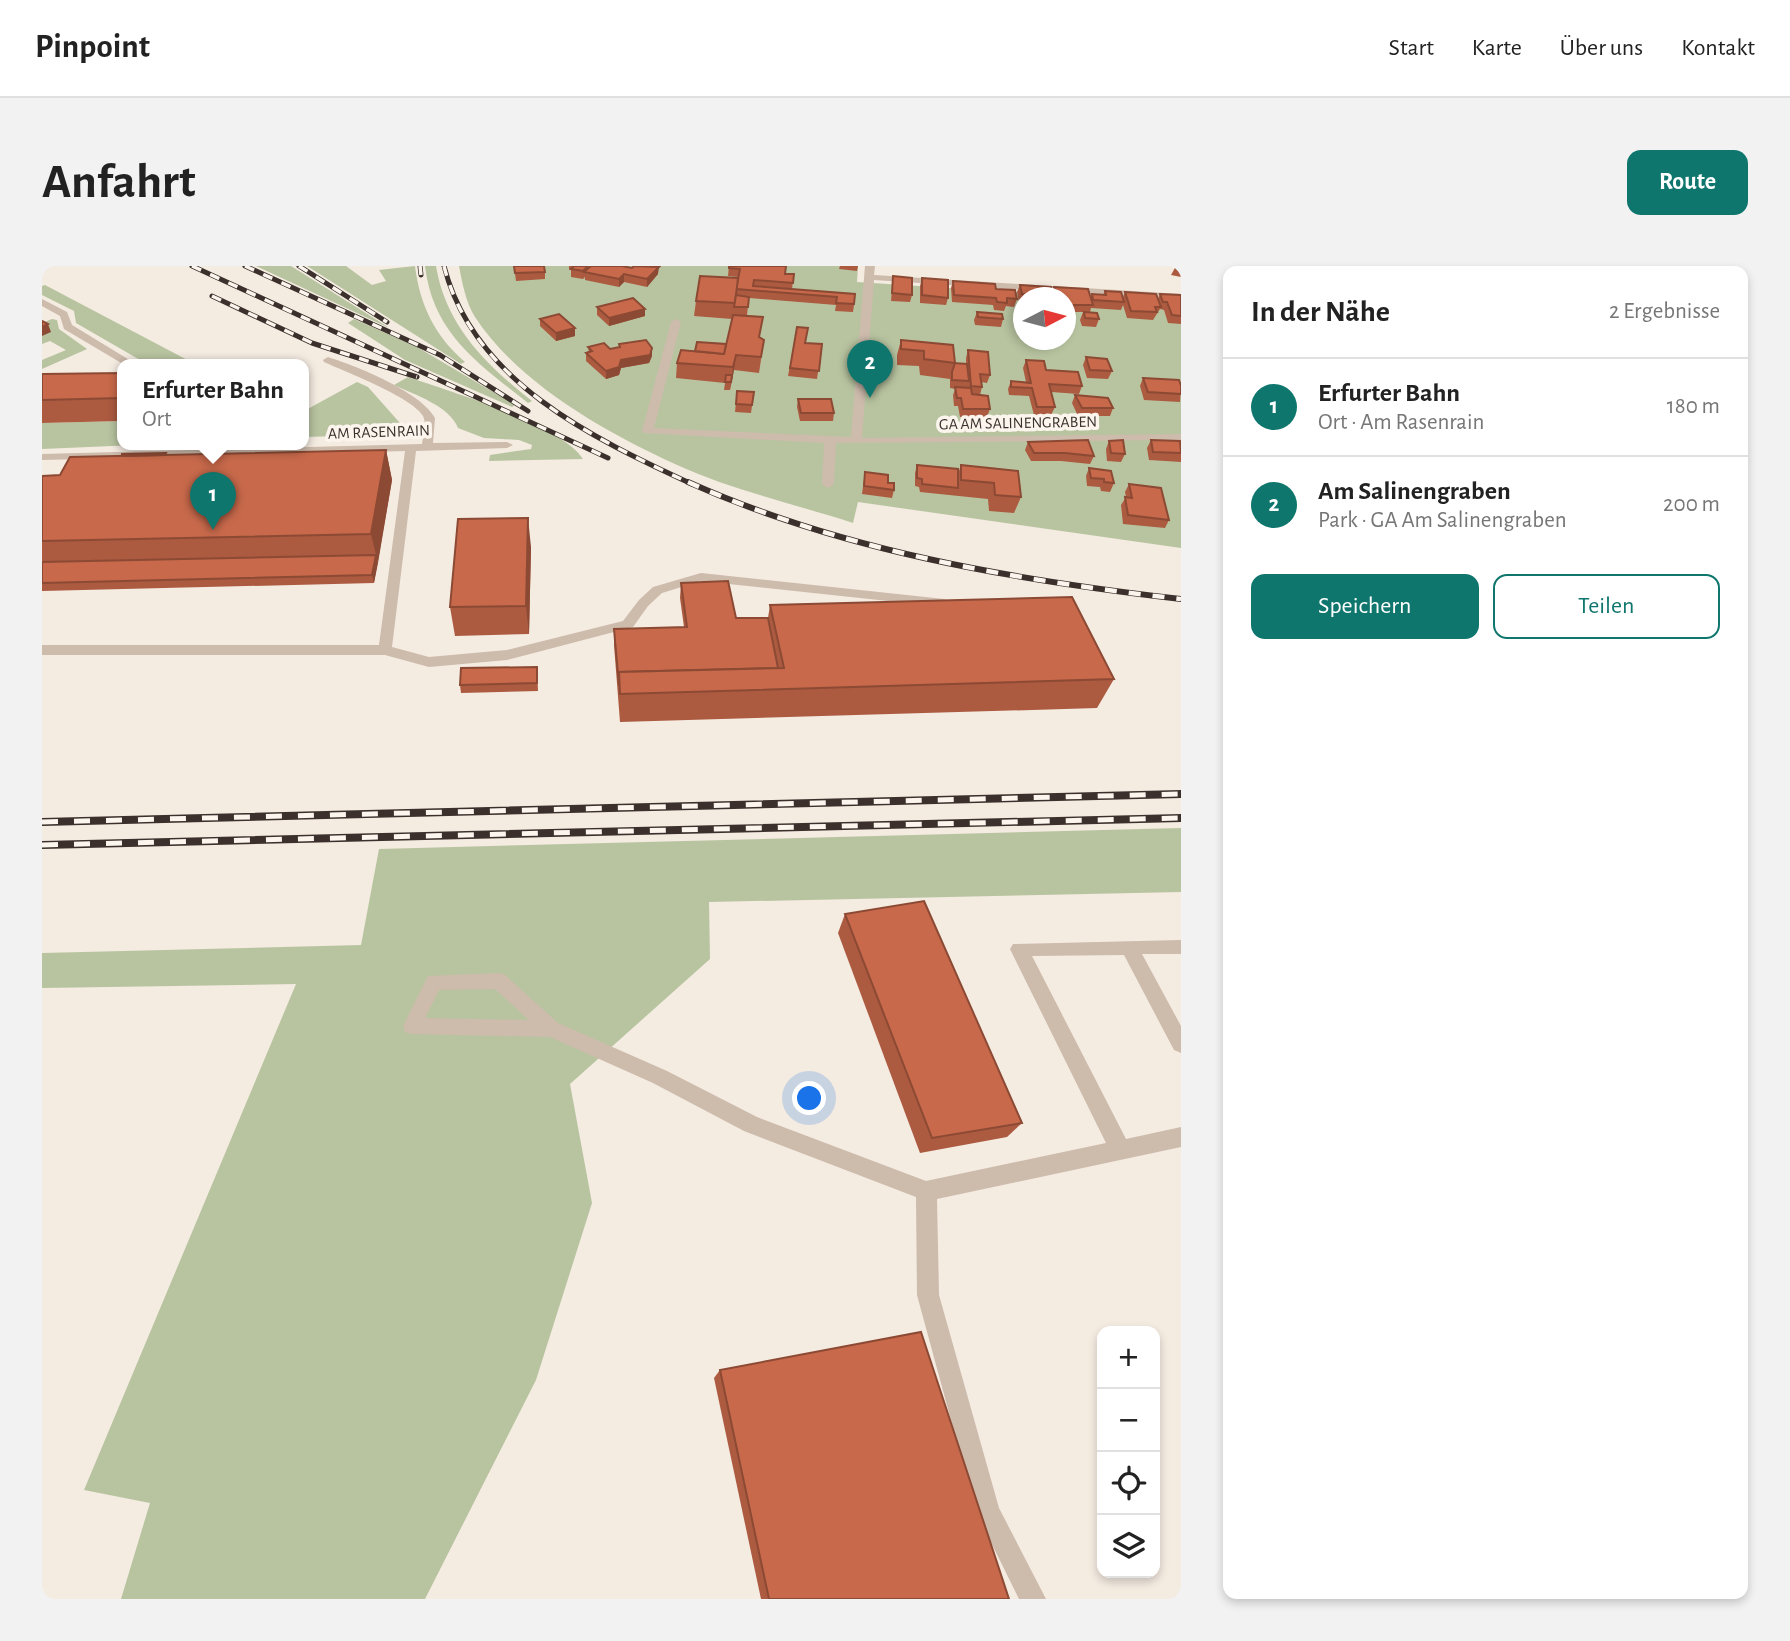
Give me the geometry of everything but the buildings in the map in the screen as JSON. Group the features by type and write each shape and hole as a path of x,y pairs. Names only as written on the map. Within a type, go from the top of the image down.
{"street":[{"path":"856,441 870,272 1181,297"},
{"path":"42,302 64,314 68,327 122,359"},
{"name":"GA AM SALINENGRABEN","path":"676,322 648,431 856,441 1181,437"},
{"path":"328,360 399,394 423,410 430,423 427,447"},
{"path":"828,484 830,440"},
{"name":"AM RASENRAIN","path":"309,448 507,445"},
{"path":"386,650 411,447"},
{"name":"AM RASENRAIN","path":"42,457 177,450"},
{"path":"42,650 386,650 429,662 508,655 628,624 646,597 667,584 701,577 953,604"},
{"path":"1129,947 1181,1044"},
{"path":"1119,1149 1019,949 1181,947"},
{"path":"551,1029 412,1026 434,982 499,981 551,1029 660,1077 751,1124 926,1191 1181,1137"},
{"path":"926,1191 928,1295 988,1512 1033,1599"}],"green space":[{"path":"256,266 291,266 388,327 387,327"},
{"path":"307,266 346,266 372,285 386,281 379,270 415,266 425,307 437,331 465,362 461,364"},
{"path":"425,266 436,266 449,307 470,342 499,373 532,401 528,403 492,375 448,329 430,290"},
{"path":"459,266 858,266 857,282 1013,292 1013,350 1076,350 1076,296 1181,303 1181,548 858,502 853,523 741,489 696,473 648,451 565,403 539,384 493,341 475,317 467,299"},
{"path":"45,285 186,359 138,359 76,323 74,311 42,295 42,286"},
{"path":"354,319 417,347 515,405 512,407 405,360 348,323"},
{"path":"57,320 59,329 87,349 42,369 42,360 66,350 50,341 42,344 42,323"},
{"path":"408,377 529,421 571,446 583,459 489,461 490,455 531,449 532,445 519,440 484,438 458,428 454,420 439,407 394,385"},
{"path":"357,382 368,387 400,423 380,435 309,437 309,408"},
{"path":"117,421 117,446 42,449 42,423"},
{"path":"1181,828 1181,892 709,902 710,959 570,1084 592,1203 536,1380 425,1599 121,1599 150,1503 84,1490 296,984 42,988 42,953 361,945 379,849"}],"railway":[{"path":"192,266 608,458"},
{"path":"245,266 440,355 528,411"},
{"path":"299,266 387,322"},
{"path":"420,266 421,275"},
{"path":"444,266 459,306 481,342 509,373 541,401 577,425 615,447 692,484"},
{"path":"212,296 312,343 417,377"},
{"path":"688,482 807,527 930,559 992,572 1181,599"},
{"path":"42,822 1181,794"},
{"path":"42,845 1181,818"}],"place":[{"name":"Am Salinengraben","path":"870,398"},
{"name":"Erfurter Bahn","path":"213,530"}]}
